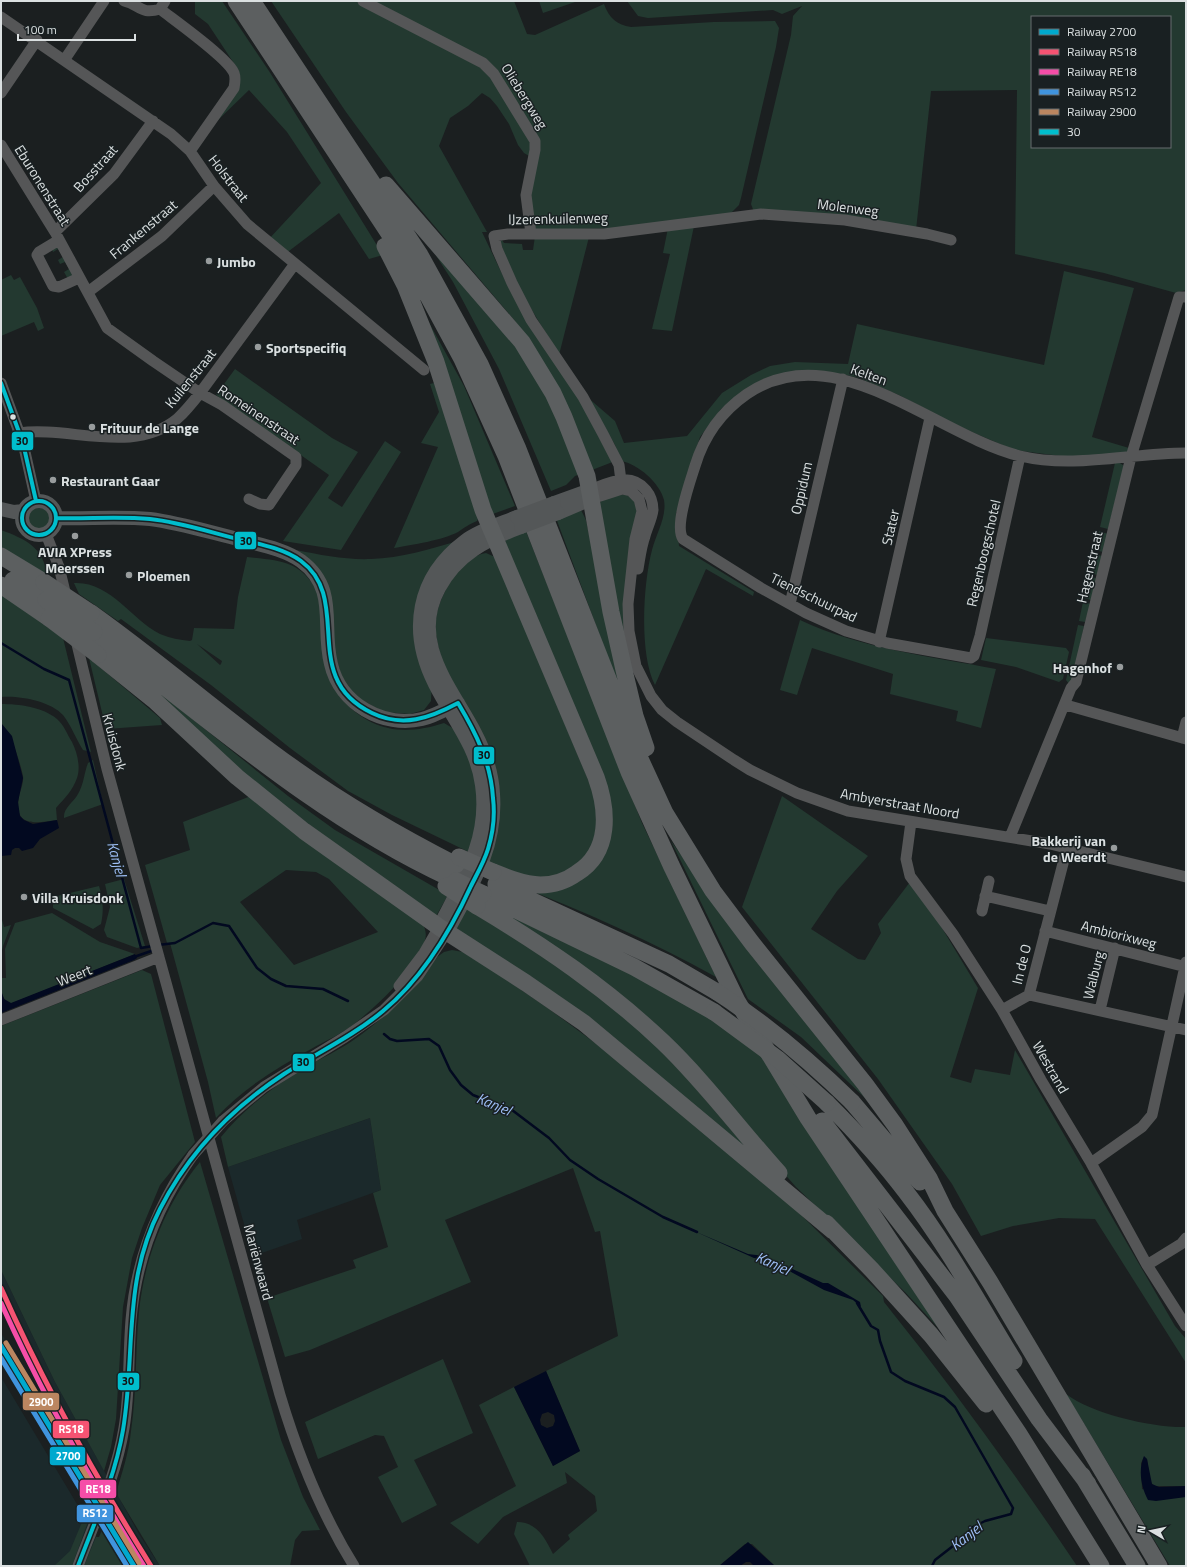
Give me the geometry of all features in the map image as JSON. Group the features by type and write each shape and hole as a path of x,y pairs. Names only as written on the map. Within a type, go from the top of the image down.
{"highway":[{"path":"236,1 398,247 432,303 470,376 506,456 629,772 671,865 723,988 757,1035 808,1118 1018,1434 1101,1566"},
{"path":"252,1 420,255 480,364 518,449 623,720 647,777 683,843 713,891 752,943 865,1084 929,1178 945,1212"},
{"path":"313,119 340,172 386,248 405,285 436,362 483,510 602,792 605,814 604,835 596,854 585,869 567,880 547,884 516,881 485,888"},
{"path":"331,119 522,342 540,370 564,417 587,476 611,612 624,670 652,768 658,798"},
{"path":"1,556 91,613 142,650 292,767 368,818 390,824 453,871 634,967 714,1012 778,1059 827,1103 886,1167 928,1223 1029,1385 1137,1566"},
{"path":"1,573 46,600 94,632 284,779 372,836 431,870 453,871 485,888 669,964 723,988 759,1021 796,1050 852,1102 885,1138 945,1212 990,1282 1159,1566"},
{"path":"1,585 49,618 154,700 237,777 304,831 443,929 526,982 584,1023 705,1122 833,1230"},
{"path":"485,888 526,936 580,972 652,1033 692,1073 749,1140 872,1270 936,1341 1001,1424 1081,1535"},
{"path":"723,988 763,1037 816,1112 957,1296 1039,1419 1088,1484"}],"main road":[{"path":"443,929 484,859 490,839 493,811 492,784 486,758 475,732 431,677 422,652 419,632 421,610 426,590 443,562 466,541 590,494"},
{"path":"1,509 14,512 22,517 30,533 39,535 46,534 53,528 56,518 51,506 44,501 36,501 29,504 22,517"},
{"path":"1,519 22,517"},
{"path":"56,518 140,519 162,521 256,544 289,554 311,570 322,587 328,610 328,649 331,664 340,685 353,701 374,715 403,721 432,717 453,705"}],"street":[{"path":"65,59 104,1"},
{"path":"124,1 144,12 151,12 162,5 233,71 236,80 234,88 190,151"},
{"name":"Oliebergweg","path":"363,1 483,62 494,74 535,141 535,150 526,196 531,234"},
{"name":"Holstraat","path":"1,17 65,59 171,134 190,151 214,186 247,224 424,370"},
{"path":"1,93 37,40"},
{"name":"Bosstraat","path":"57,236 114,174 153,121"},
{"name":"Eburonenstraat","path":"1,145 57,236 107,328 200,393"},
{"name":"Frankenstraat","path":"88,292 162,236 214,186"},
{"name":"Molenweg","path":"740,216 768,215 845,220 927,234 951,240"},
{"name":"IJzerenkuilenweg","path":"621,484 619,466 603,434 579,391 531,320 512,283 494,236 531,234 604,234 740,216"},
{"name":"Eburonenstraat","path":"57,236 37,255 53,286 60,288 79,278"},
{"name":"Kuilenstraat","path":"19,433 40,430 116,438 144,434 171,423 183,413 200,393 294,264"},
{"name":"Hagenstraat","path":"1010,837 1066,704 1071,688 1076,682 1131,457 1153,380 1182,302"},
{"name":"Kelten","path":"680,534 684,503 699,452 714,425 732,406 764,385 783,379 807,376 843,379 872,389 988,445 1020,456 1071,462 1186,453"},
{"name":"Oppidum","path":"790,604 843,379"},
{"path":"1,382 19,433 36,501"},
{"name":"Romeinenstraat","path":"200,393 222,405 296,457 296,465 268,505 249,499"},
{"name":"Stater","path":"880,642 930,418"},
{"name":"Regenboogschotel","path":"974,656 1020,456"},
{"path":"590,494 621,484"},
{"name":"Ambyerstraat Noord","path":"621,484 636,495 642,507 634,539 628,604 633,653 636,666 653,700 666,714 750,770 785,788 826,804 859,813 1010,837 1067,848 1186,878"},
{"name":"Kruisdonk","path":"46,534 63,580 88,697 158,957"},
{"name":"Tiendschuurpad","path":"680,534 683,539 722,565 790,604 846,630 880,642 968,658 974,656"},
{"path":"1066,704 1184,738 1186,722"},
{"name":"Westrand","path":"911,822 906,859 909,874 954,934 1002,1010 1148,1264 1186,1326"},
{"name":"In de O","path":"1002,1010 1029,994 1067,848"},
{"path":"982,911 989,881"},
{"path":"985,896 1050,911"},
{"path":"78,1566 113,1476 126,1415 131,1314 140,1264 159,1212 175,1182 193,1155 223,1121 264,1087 384,1010 406,989 427,964 443,929"},
{"name":"Ambiorixweg","path":"1045,931 1186,965"},
{"name":"Walburg","path":"1100,1010 1115,948"},
{"name":"Weert","path":"1,1020 158,957"},
{"name":"Mariënwaard","path":"158,957 288,1423 317,1497 354,1566"},
{"path":"1091,1163 1142,1127 1150,1118 1186,965"},
{"path":"1029,994 1186,1030"},
{"path":"1148,1264 1181,1244 1186,1238"}],"shaded area":[{"path":"370,1118 381,1190 297,1220 302,1239 253,1256 228,1167"},
{"path":"1,1270 55,1382 139,1534 160,1566 126,1566 1,1362 1,1333 73,1450 1,1304"},
{"path":"1,1377 114,1566 1,1566"}],"green space":[{"path":"195,1 222,1 269,71 383,255 369,259 339,213 285,254 268,240 321,183 287,132 249,90 215,123 239,71 208,24 195,14"},
{"path":"271,1 514,1 527,34 535,35 604,4 608,13 614,20 622,25 631,27 714,22 775,21 779,28 776,47 741,198 739,205 731,213 618,228 536,230 526,199 536,160 524,153 518,145 509,124 497,106 490,98 482,93 468,106 450,118 439,146 487,232 482,232 505,280 578,397 612,462 592,470 515,321 398,183 346,112"},
{"path":"539,1 578,1 543,13"},
{"path":"627,1 1186,1 1186,290 1176,293 1104,273 1015,254 1017,90 931,91 916,230 754,212 751,204 791,35 793,16 802,6 782,14 773,10 648,18 638,16"},
{"path":"694,226 672,331 652,329 670,254 663,253 668,228"},
{"path":"419,229 501,326 542,381 583,473 575,476 566,485 551,491 499,369 453,282"},
{"path":"535,236 589,237 559,355 512,277 500,241 502,240 504,243 522,244 523,250 533,250"},
{"path":"59,247 73,272 72,276 68,279 64,272 69,269 65,262 60,264 58,260 63,257 58,249 53,252 52,249"},
{"path":"1064,271 1134,288 1092,437 1129,448 1128,452 1076,458 1014,450 958,426 901,396 859,378 842,374 818,372 745,391 721,409 700,437 687,477 679,512 676,512 679,546 754,592 753,596 706,569 655,685 650,672 647,656 644,619 646,581 652,550 663,519 665,506 664,500 658,487 647,475 634,466 621,461 615,445 586,396 615,421 624,443 687,436 722,393 751,375 770,366 795,362 848,364 857,324 1044,365"},
{"path":"11,275 14,280 20,277 37,308 44,328 38,331 34,322 1,336 1,280"},
{"path":"411,290 464,386 515,506 490,515"},
{"path":"235,369 332,438 358,452 328,498 342,507 385,441 401,452 341,550 283,541 329,475 216,395"},
{"path":"434,383 479,517 477,521 452,535 427,542 394,548 438,447 421,443 439,412 430,384"},
{"path":"1115,463 1120,463 1124,466 1108,529 1100,527"},
{"path":"626,494 638,504 627,660 598,505 604,498"},
{"path":"39,506 47,510 51,518 47,526 39,530 31,526 27,518 31,510"},
{"path":"581,510 586,520 629,714 556,518"},
{"path":"1,530 25,541 37,551 42,558 47,576 1,551"},
{"path":"526,531 642,823 716,977 667,951 618,928 516,885 566,883 610,827 505,542 506,539"},
{"path":"1099,531 1108,534 1103,552 1095,550"},
{"path":"458,541 438,559 431,701 424,710 410,714 384,712 356,697 342,678 309,561 296,550 343,558 371,559 404,555"},
{"path":"486,553 495,557 595,796 597,833 589,853 572,868 551,876 540,878 529,877 488,862 496,835 441,658 436,628 436,618 442,599 453,578 460,569 468,561"},
{"path":"1094,554 1102,556 1097,575 1090,573"},
{"path":"247,557 280,561 296,568 311,581 318,592 342,699 353,710 376,725 402,730 429,727 444,723 456,730 468,748 481,801 473,854 392,815 348,791 290,748 211,685 121,619 118,621 79,594 74,583 87,584 99,588 120,602 149,627 160,634 175,639 190,641 192,640 194,628 234,629 238,597","holes":["197,644 222,661 220,665"]},
{"path":"1089,577 1097,578 1091,600 1084,598"},
{"path":"1,594 63,638 91,752 83,750 66,719 58,710 34,700 16,697 1,697"},
{"path":"1083,602 1091,604 1085,622 1079,621"},
{"path":"800,620 823,630 872,645 996,669 981,728 956,721 958,711 890,694 893,674 812,648 797,695 780,690"},
{"path":"1078,625 1084,626 1072,682 1069,684 1066,680"},
{"path":"986,638 1066,648 1069,652 1063,679 1059,682 1016,667 981,660"},
{"path":"101,651 170,701 288,796 335,830 448,895 435,918 240,773"},
{"path":"89,658 160,718 162,725 106,729"},
{"path":"1,704 30,707 51,715 62,724 72,742 78,760 79,769 71,790 56,808 57,820 42,822 28,821 23,819 20,814 18,807 23,776 12,740 1,723"},
{"path":"93,760 103,804 64,818 65,811 80,790 88,763"},
{"path":"251,796 422,922 426,933 426,938 421,951 405,975 363,1017 348,1028 298,1056 260,1080 226,1107 216,1118 208,1082 170,943 167,943 145,865 190,850 183,822","holes":["286,870 316,872 329,879 378,932 294,965 240,902"]},
{"path":"782,796 868,856 837,891 811,929 858,959 865,960 881,933 878,924 910,882 924,898 978,988 950,1077 971,1083 975,1069 1010,1075 1015,1050 1175,1326 1186,1339 1186,1363 1095,1219 1059,1218 1013,1226 981,1236 952,1184 878,1079 742,907"},
{"path":"671,841 737,933 829,1049 866,1099 801,1037 748,999"},
{"path":"124,879 145,946 137,948 107,937 104,930 110,907 105,884"},
{"path":"99,886 103,905 103,914 101,924 93,929 53,908 53,897"},
{"path":"484,901 638,977 705,1014 758,1050 944,1334 905,1292 796,1187 710,1089"},
{"path":"466,907 568,971 643,1033 687,1078 750,1152 456,928"},
{"path":"52,913 100,942 135,954 10,1004 4,999 1,989 1,978 6,978 5,949 15,923"},
{"path":"1,916 4,927 11,925 1,955"},
{"path":"452,950 463,952 504,978 606,1051 793,1207 883,1296 884,1302 983,1432 1031,1498 1077,1566 775,1566 752,1544 745,1544 719,1566 530,1566 514,1534 517,1522 530,1525 540,1532 553,1554 570,1539 568,1535 597,1511 595,1496 565,1472 567,1483 503,1517 478,1544 450,1523 516,1486 479,1405 514,1387 553,1466 580,1451 546,1371 618,1336 600,1231 595,1232 573,1168 445,1220 471,1282 310,1350 285,1357 267,1298 356,1268 353,1260 388,1247 373,1193 381,1190 370,1118 228,1167 221,1137 239,1117 270,1090 311,1064 349,1043 367,1030 399,1001 419,980 437,957 444,952"},
{"path":"142,970 151,974 195,1142 160,1185 142,1228 132,1258 123,1307 116,1419 111,1447 104,1471 55,1382 1,1270 1,1026"},
{"path":"200,1162 281,1440 303,1497 320,1530 302,1531 295,1540 290,1566 160,1566 116,1493 129,1447 133,1416 139,1312 146,1272 159,1232 167,1214 177,1195"},
{"path":"443,1359 473,1433 414,1460 437,1505 402,1523 378,1477 398,1467 384,1436 375,1435 318,1459 305,1422"},
{"path":"1066,1394 1091,1408 1123,1418 1157,1425 1186,1427 1186,1486 1154,1486 1150,1481 1147,1459 1144,1457 1141,1463 1142,1489 1174,1497 1186,1497 1186,1566 1170,1566"},
{"path":"87,1510 91,1513 72,1566 54,1566 70,1551"},
{"path":"102,1530 123,1566 84,1566 96,1537 99,1537"}],"water":[{"path":"1,723 12,736 23,778 18,802 20,816 24,820 33,824 57,820 59,828 40,839 33,848 22,851 19,848 15,848 12,850 11,855 1,856"},
{"path":"135,954 137,958 134,960 1,1013 1,990 4,999 11,1003"},
{"path":"694,1231 748,1254 765,1256 768,1260 754,1258"},
{"path":"786,1266 823,1283 828,1283 860,1302 861,1307 853,1300 824,1290 782,1267"},
{"path":"546,1371 580,1451 553,1466 514,1387","holes":["548,1412 554,1415 555,1421 553,1426 547,1428 541,1425 540,1420 542,1414"]},
{"path":"1144,1456 1147,1459 1152,1484 1159,1487 1186,1486 1186,1497 1156,1501 1148,1500 1141,1478 1141,1467"},
{"path":"748,1542 775,1566 754,1566 750,1562 746,1562 740,1566 719,1566"}],"waterway":[{"name":"Kanjel","path":"1,643 44,669 69,680 141,948 153,946"},
{"name":"Kanjel","path":"158,945 175,943 213,923 229,926 257,968 271,979 286,986 323,989 348,1001"},
{"path":"134,957 154,950"},
{"name":"Kanjel","path":"384,1034 390,1039 397,1041 429,1039 439,1046 450,1070 461,1085 473,1095 512,1110 549,1138 570,1160 598,1179 663,1217 697,1232"},
{"name":"Kanjel","path":"759,1258 784,1268"},
{"name":"Kanjel","path":"857,1303 871,1326 878,1330 880,1341 891,1372 905,1381 944,1397 955,1407 1013,1508 1011,1514 985,1521 973,1527 962,1539 935,1560 932,1566"}],"rail line":[{"name":"RS18","path":"1,1288 17,1324 71,1430 151,1566"},
{"name":"RE18","path":"1,1303 50,1404 105,1502 144,1566"},
{"name":"2900","path":"6,1343 139,1563"},
{"name":"2700","path":"1,1346 134,1566"},
{"name":"RS12","path":"1,1358 127,1566"}],"transit line":[{"name":"30","path":"1,383 23,443 36,501"},
{"name":"30","path":"36,501 42,501 46,502 53,508 56,518 55,525 49,532 42,535 36,535 32,534 25,528 22,521 22,515 23,511 29,504 36,501"},
{"name":"30","path":"56,518 127,518 161,520 271,547 287,553 301,561 316,577 324,596 331,660 337,680 350,698 372,713 395,720 427,717 458,703 471,726 486,760 492,785 494,804 490,843 480,868 444,937 423,969 411,984 383,1011 371,1020 284,1074 265,1087 229,1117 184,1169 160,1209 148,1237 140,1264 135,1291 127,1401 123,1430 115,1465 104,1499 78,1566"}],"place":[{"name":"Jumbo","path":"209,261"},
{"name":"Sportspecifiq","path":"258,347"},
{"name":"Frituur de Lange","path":"92,427"},
{"name":"Restaurant Gaar","path":"53,480"},
{"name":"AVIA XPress Meerssen","path":"75,536"},
{"name":"Ploemen","path":"129,575"},
{"name":"Hagenhof","path":"1120,667"},
{"name":"Bakkerij van de Weerdt","path":"1114,848"},
{"name":"Villa Kruisdonk","path":"24,897"}]}
